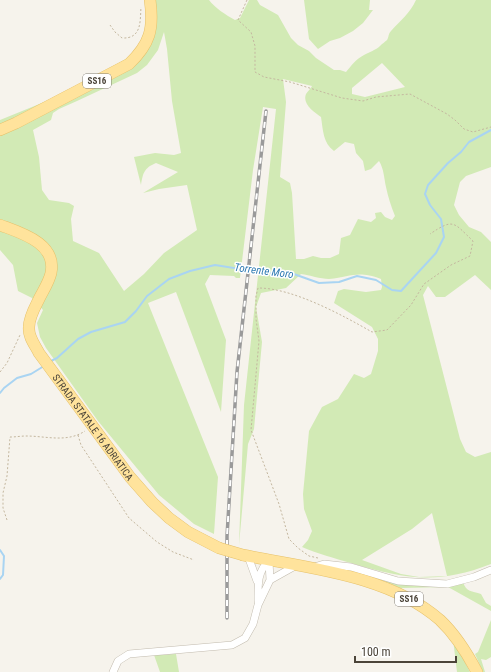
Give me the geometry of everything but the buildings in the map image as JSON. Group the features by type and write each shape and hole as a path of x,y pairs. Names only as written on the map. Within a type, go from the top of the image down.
{"main road":[{"name":"SS16","path":"0,130 129,64 139,55 151,32 152,15 146,2"},
{"name":"STRADA STATALE 16 ADRIATICA","path":"0,225 32,238 38,242 49,257 51,264 50,274 30,319 29,333 39,353 130,477 152,502 188,532 219,548 246,556 295,566"},
{"name":"SS16","path":"295,566 357,578 406,597 440,620 464,648 477,672"}],"street":[{"path":"246,556 258,582"},
{"path":"113,672 118,661 129,654 232,645 244,638 253,624 258,605 270,580 269,560"},
{"path":"258,605 258,582 263,565 269,560"},
{"path":"312,569 324,564 351,567 398,581 447,584 474,577 491,570"},
{"path":"270,580 295,566"},
{"path":"357,578 362,574 370,572"}],"path":[{"path":"247,0 238,20 251,32 255,46 255,72 264,77 290,82 342,98 363,101 376,97 410,94 447,114 464,129 473,132 491,127"},
{"path":"110,25 122,38 126,38 134,34 140,27 146,2"},
{"path":"323,560 309,556 289,539 279,504 251,430 259,341 256,319 256,296 258,288 270,288 299,297 338,313 372,332 387,330 411,305 424,284 451,264 470,256 473,241 456,225 446,224 430,234"},
{"path":"0,372 7,363 22,329 30,319"},
{"path":"7,520 3,508 3,493 7,476 10,437 26,436 64,438 78,435 92,426"},
{"path":"78,435 81,445 129,518 156,542 173,552 194,560"}],"green space":[{"path":"145,0 209,0 217,9 235,20 240,18 249,0 257,0 260,5 278,15 291,38 298,45 309,51 316,58 334,70 346,72 359,58 377,49 387,40 390,32 408,13 416,0 491,0 491,167 466,176 460,182 454,205 459,215 469,227 481,232 491,242 491,290 475,275 445,297 436,297 428,286 423,295 460,439 466,452 475,457 491,452 491,564 472,571 447,576 432,513 412,529 362,560 401,574 418,577 388,573 326,556 302,547 308,540 312,531 304,509 303,494 309,431 322,407 338,399 354,374 364,378 371,374 378,351 378,339 372,327 334,303 338,291 344,289 366,292 381,290 381,279 366,275 354,275 329,279 301,274 286,288 261,293 256,307 262,342 254,429 248,444 239,545 244,405 276,109 263,107 253,170 240,278 236,278 234,276 210,275 205,284 226,340 221,412 176,292 148,303 218,477 214,534 194,524 159,495 98,421 46,348 40,337 37,323 43,310 32,298 18,291 13,265 0,250 0,120 59,96 126,59 140,44 148,25","holes":["164,32 172,101 181,153 174,155 155,153 134,157 141,185 142,177 145,171 156,163 178,172 143,193 187,185 197,230 164,253 144,274 124,291 99,253 73,241 71,219 74,206 69,203 49,200 42,190 39,157 33,130 51,120 53,113 59,109 137,73 147,65 158,50","382,63 405,87 365,97 352,94 352,88","283,79 312,86 305,98 309,107 321,117 324,136 330,148 334,151 345,142 354,144 356,153 363,161 365,171 371,169 379,161 383,170 388,194 395,216 392,220 385,217 381,212 375,213 376,218 371,222 358,219 350,235 341,238 339,254 330,258 313,256 304,259 296,259 292,193 290,183 280,177 286,102"]},
{"path":"304,0 370,0 369,10 373,10 363,23 353,31 340,38 330,41 318,49 309,39"},
{"path":"369,577 463,582 466,588 472,592 481,594 486,603 491,606 491,611 448,587 400,588 384,581"},
{"path":"491,620 491,657 486,660 481,659 485,672 483,672 475,654 478,652"},
{"path":"453,639 470,672 457,672"},
{"path":"176,654 179,672 160,672 154,655"}],"waterway":[{"name":"Torrente Moro","path":"51,361 57,358 78,339 91,332 125,322 136,311 147,296 169,279 190,271 215,265 265,273 291,273 319,283 339,282 357,276 376,280 392,290 401,291 436,253 444,237 441,219 430,205 425,194 428,185 469,142 491,130"},
{"name":"Torrente Moro","path":"0,393 17,378 31,374 44,366"},
{"name":"Torrente Moro","path":"0,550 4,556 3,575 0,579"}],"railway":[{"path":"227,618 227,536 237,372 266,111"}]}
